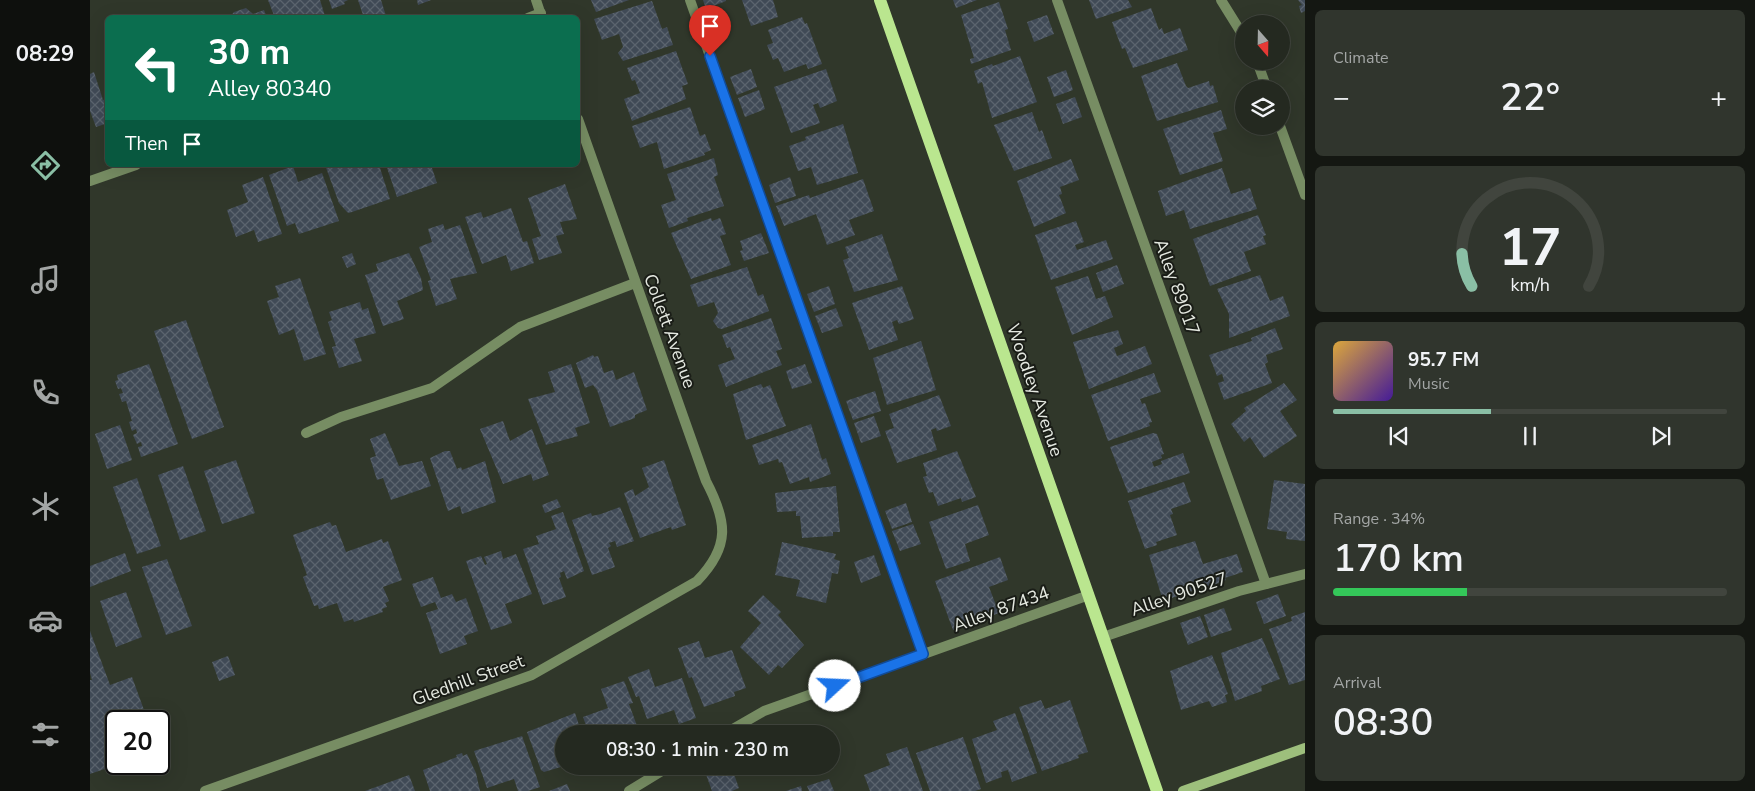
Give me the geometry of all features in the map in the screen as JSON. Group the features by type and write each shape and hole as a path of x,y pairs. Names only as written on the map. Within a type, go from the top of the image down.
{"main road":[{"name":"Woodley Avenue","path":"880,0 1157,791"},
{"path":"1182,791 1305,748"}],"street":[{"path":"536,0 541,15"},
{"path":"690,0 923,654"},
{"name":"Alley 89017","path":"1056,0 1266,584"},
{"path":"1221,0 1235,23"},
{"name":"Collett Avenue","path":"580,124 706,481 718,502 723,526 718,554"},
{"path":"1283,135 1305,195"},
{"path":"90,181 130,167"},
{"path":"306,433 342,417 432,388 520,327 635,283"},
{"name":"Gledhill Street","path":"205,791 532,675 697,581 718,554"},
{"name":"Alley 90527","path":"1104,638 1239,591 1305,574"},
{"name":"Alley 87434","path":"740,725 764,712 1089,595"},
{"path":"629,791 655,775"}],"building":[{"path":"268,0 320,0 325,15 274,15"},
{"path":"329,0 348,0 344,2 345,4 332,9"},
{"path":"358,0 381,0 386,15 363,15"},
{"path":"417,0 431,0 418,5"},
{"path":"591,0 629,0 596,12"},
{"path":"703,0 726,0 726,1 706,9"},
{"path":"742,0 773,0 778,17 751,26"},
{"path":"953,0 977,0 956,8"},
{"path":"1089,0 1128,0 1132,7 1096,19"},
{"path":"1298,0 1305,0 1305,11 1301,13 1299,6 1302,5"},
{"path":"652,1 662,29 667,27 673,45 623,61 618,53 623,47 619,34 602,40 594,19"},
{"path":"999,2 1008,29 1005,30 1011,50 971,64 970,59 974,58 961,15"},
{"path":"246,8 253,14 264,10 266,15 232,15 234,12"},
{"path":"1151,8 1159,30 1162,28 1164,34 1180,28 1188,50 1133,68 1125,48 1122,49 1112,22"},
{"path":"1047,15 1054,34 1034,42 1027,22"},
{"path":"802,17 805,24 807,23 822,64 808,69 806,64 784,72 778,58 773,60 767,45 773,43 768,30"},
{"path":"676,51 688,84 682,86 686,99 632,121 624,99 640,93 635,80 632,81 627,68"},
{"path":"1020,56 1037,102 992,118 982,82 978,84 974,71"},
{"path":"1177,63 1188,88 1209,81 1210,86 1213,85 1218,102 1157,121 1141,76"},
{"path":"751,69 757,87 737,95 730,77"},
{"path":"826,69 837,101 820,108 818,103 813,105 820,123 791,133 774,87"},
{"path":"1066,70 1073,90 1054,97 1047,77"},
{"path":"94,72 103,100 105,99 105,124 96,127 90,111 90,74"},
{"path":"759,90 765,109 745,117 738,98"},
{"path":"1075,97 1082,117 1063,124 1056,104"},
{"path":"690,107 700,136 705,134 711,150 704,153 705,155 664,169 657,142 640,148 632,126"},
{"path":"1221,110 1227,129 1213,133 1223,161 1180,175 1163,129"},
{"path":"1032,112 1039,132 1042,130 1052,158 1014,171 994,125"},
{"path":"843,124 858,173 817,185 811,167 798,171 789,146 806,140 805,137"},
{"path":"714,158 718,175 714,177 724,206 687,218 688,221 669,228 661,205 676,200 667,174"},
{"path":"1071,159 1079,180 1060,187 1062,194 1059,195 1066,213 1034,227 1017,181"},
{"path":"293,167 298,182 322,173 339,221 299,234 295,223 287,226 269,175"},
{"path":"326,167 380,167 390,199 349,213 339,203"},
{"path":"387,167 432,167 437,183 397,197"},
{"path":"1222,168 1231,194 1250,188 1257,209 1190,229 1184,210 1166,216 1158,191"},
{"path":"263,177 282,234 258,242 254,230 236,237 227,210 248,202 242,185"},
{"path":"790,177 796,196 775,203 769,185"},
{"path":"863,179 874,211 849,220 855,235 827,245 816,214 784,226 776,206 809,195 810,198"},
{"path":"565,184 577,219 560,222 564,234 556,236 562,253 539,260 532,239 541,236 528,198"},
{"path":"511,208 523,242 527,241 534,263 511,271 506,255 482,264 465,217 481,212 483,218"},
{"path":"1258,215 1266,235 1263,236 1266,244 1244,252 1251,271 1210,286 1193,239"},
{"path":"711,218 712,221 720,218 726,234 720,236 731,265 691,279 671,233"},
{"path":"1076,221 1084,242 1075,245 1077,250 1106,240 1113,259 1051,280 1035,235"},
{"path":"443,224 445,230 460,225 477,273 450,279 457,299 436,306 428,281 431,280 419,247 432,242 428,229"},
{"path":"761,233 769,253 744,261 740,251 743,250 740,241"},
{"path":"882,234 898,280 854,292 843,260 849,258 845,247"},
{"path":"352,253 356,264 347,268 342,257"},
{"path":"409,253 421,278 423,290 397,301 404,319 383,326 365,275 378,271 376,264"},
{"path":"1117,265 1124,284 1103,292 1096,273"},
{"path":"747,267 758,296 763,294 769,311 722,329 718,328 713,321 718,313 714,302 698,307 690,285"},
{"path":"1260,275 1270,301 1283,296 1290,316 1229,338 1229,314 1217,289"},
{"path":"1088,276 1096,299 1105,296 1113,317 1072,335 1055,287"},
{"path":"300,278 326,354 304,361 294,329 279,335 267,301 279,297 275,286"},
{"path":"829,286 835,304 814,312 807,294"},
{"path":"902,286 914,319 899,324 897,320 892,322 898,340 869,350 852,303"},
{"path":"360,302 362,310 368,308 376,333 354,339 362,361 339,368 332,347 336,346 328,322 332,320 329,312"},
{"path":"836,308 843,326 822,333 815,316"},
{"path":"771,318 782,349 776,351 782,365 726,387 718,365 735,359 730,347 727,348 722,335"},
{"path":"186,320 224,427 192,439 154,331"},
{"path":"1275,328 1283,349 1266,355 1268,362 1265,364 1272,383 1224,400 1218,383 1224,381 1222,374 1217,376 1209,355 1252,341 1251,338"},
{"path":"1118,330 1123,344 1114,348 1117,356 1145,346 1152,364 1089,389 1073,342"},
{"path":"921,341 936,390 887,405 873,358"},
{"path":"593,355 594,357 598,356 604,373 613,370 616,380 634,372 647,410 635,415 635,418 610,427 597,390 593,385 585,388 576,363"},
{"path":"149,364 178,444 141,457 138,447 142,446 141,442 137,444 133,435 137,433 136,429 132,431 129,422 132,421 126,401 122,402 119,394 123,393 121,388 118,389 115,381 118,380 117,375"},
{"path":"571,364 590,423 575,428 578,436 546,445 528,399 555,392 548,372"},
{"path":"805,364 812,383 792,389 786,371"},
{"path":"1154,373 1161,392 1140,399 1142,404 1145,403 1152,422 1149,423 1150,426 1108,441 1091,395"},
{"path":"1284,383 1297,400 1280,411 1297,436 1264,458 1250,437 1244,442 1231,424 1246,411 1244,408"},
{"path":"761,384 763,388 770,385 786,426 746,440 733,394"},
{"path":"875,391 881,411 853,420 846,401"},
{"path":"939,395 951,426 937,431 936,428 931,430 937,450 897,463 885,431 894,428 889,414"},
{"path":"874,416 881,436 861,443 854,423"},
{"path":"503,421 510,441 532,429 549,475 533,481 531,474 503,484 480,429"},
{"path":"811,424 822,460 826,458 831,474 810,482 809,477 790,484 782,462 779,463 778,459 759,465 752,445"},
{"path":"120,425 132,460 107,469 95,434"},
{"path":"385,433 399,466 422,461 431,486 391,500 383,478 377,480 370,458 376,456 370,439"},
{"path":"1153,433 1157,434 1164,454 1161,455 1162,458 1152,462 1154,467 1162,464 1161,461 1183,453 1190,473 1128,493 1110,447"},
{"path":"445,451 450,451 457,469 461,467 462,470 485,461 496,502 462,514 460,506 448,511 430,458"},
{"path":"957,451 976,497 962,502 961,498 938,506 933,492 929,493 923,477 927,476 923,463"},
{"path":"236,460 255,513 222,524 204,471"},
{"path":"664,460 686,525 672,530 671,527 640,538 624,493 633,489 635,496 649,487 642,468"},
{"path":"183,466 206,531 180,540 158,475"},
{"path":"137,478 161,546 137,554 113,487"},
{"path":"1274,480 1305,484 1305,541 1286,539 1287,532 1267,529"},
{"path":"1184,482 1191,502 1171,509 1173,514 1170,515 1177,535 1156,542 1157,545 1145,549 1128,501"},
{"path":"836,486 840,532 833,532 833,536 802,538 800,516 796,516 796,511 777,512 775,493"},
{"path":"557,499 561,507 545,513 542,505"},
{"path":"906,503 912,522 892,529 885,511"},
{"path":"978,505 989,535 965,544 970,561 946,569 929,522"},
{"path":"620,507 634,541 617,547 615,541 609,543 611,546 608,548 615,567 592,575 572,520 591,513 592,516 601,514"},
{"path":"563,512 584,571 567,579 564,571 560,573 561,577 559,578 566,597 543,605 523,549 539,544 536,536 556,529 551,516"},
{"path":"330,522 332,526 336,525 346,552 382,539 383,543 388,541 402,580 383,587 389,601 385,603 387,607 382,609 383,612 354,622 353,619 344,622 337,603 319,609 318,605 314,606 303,577 307,575 293,535"},
{"path":"913,524 921,544 900,551 892,531"},
{"path":"1195,541 1203,564 1237,554 1243,572 1225,578 1226,580 1206,588 1204,585 1197,587 1198,589 1163,601 1149,555"},
{"path":"782,542 836,554 834,559 840,561 838,574 832,573 826,603 796,596 800,580 775,575"},
{"path":"501,551 503,559 516,554 532,594 505,604 512,623 491,630 466,561 481,556 485,565 487,564 484,557"},
{"path":"125,553 131,571 90,587 90,566"},
{"path":"874,555 881,575 861,583 854,562"},
{"path":"1000,557 1008,580 989,587 999,613 953,630 935,581"},
{"path":"167,559 192,626 166,635 142,567"},
{"path":"433,577 441,598 452,594 456,602 466,598 478,631 464,636 467,644 440,654 426,613 438,609 435,602 421,607 412,584"},
{"path":"126,592 142,637 116,647 100,601"},
{"path":"1278,594 1286,616 1264,624 1256,602"},
{"path":"763,595 781,612 778,615 804,645 782,668 778,665 769,675 740,647 761,623 748,611"},
{"path":"1224,608 1232,630 1211,637 1204,615"},
{"path":"1305,612 1305,680 1289,685 1269,629 1292,621 1291,617"},
{"path":"1200,616 1208,637 1188,645 1180,623"},
{"path":"90,631 110,685 132,677 144,710 105,710 105,769 90,774 90,680 92,680 90,673"},
{"path":"1262,638 1280,679 1261,686 1262,691 1235,701 1221,653"},
{"path":"699,641 705,658 732,650 746,688 734,692 735,696 704,707 692,677 689,678 678,648"},
{"path":"1212,655 1228,694 1225,695 1227,702 1212,707 1209,701 1181,710 1170,671"},
{"path":"228,656 235,675 219,681 212,662"},
{"path":"649,669 655,687 682,678 696,718 679,724 674,710 647,719 639,696 636,697 628,677"},
{"path":"624,681 633,703 629,704 637,725 586,725 583,717 608,708 601,689"},
{"path":"1041,700 1045,709 1070,700 1088,752 1078,755 1079,758 1042,771 1019,707"},
{"path":"575,713 579,725 555,725 555,769 544,772 541,770 527,732"},
{"path":"1015,713 1037,773 1012,782 1008,770 1001,772 1002,777 986,783 972,739 997,730 993,721"},
{"path":"522,736 540,787 528,791 518,791 514,779 487,788 474,751"},
{"path":"963,737 981,789 975,791 930,791 916,753"},
{"path":"907,747 923,791 870,791 864,775 890,765 886,754"},
{"path":"462,753 463,756 467,754 476,773 480,791 430,791 423,770 457,757 456,755"},
{"path":"409,775 415,791 365,791"},
{"path":"706,775 734,775 739,788 732,791 712,791"},
{"path":"829,779 834,791 809,791 807,786"},
{"path":"567,784 570,791 549,791"},
{"path":"801,786 802,791 786,791"}],"route":[{"path":"710,56 923,654 835,686"}]}
